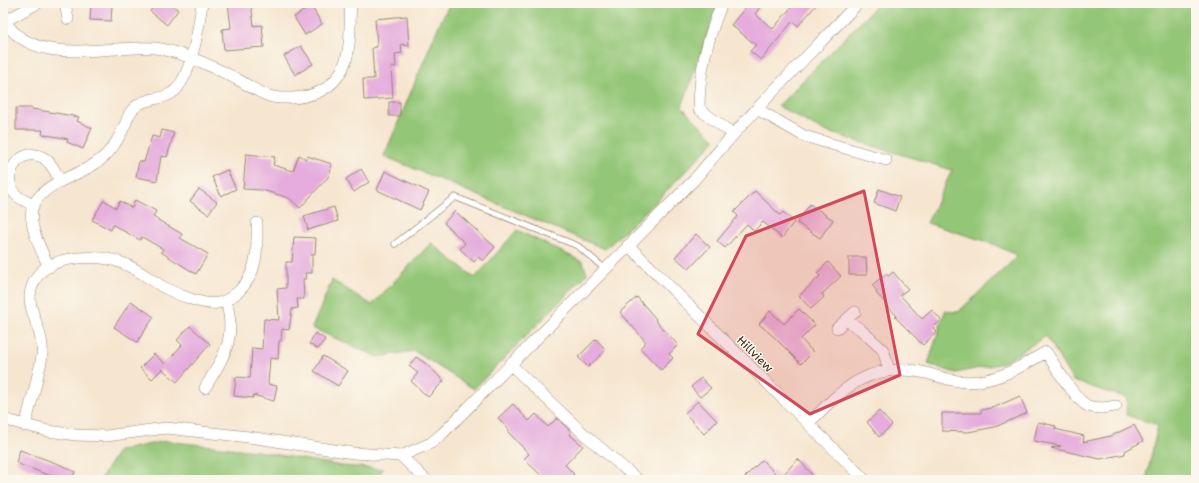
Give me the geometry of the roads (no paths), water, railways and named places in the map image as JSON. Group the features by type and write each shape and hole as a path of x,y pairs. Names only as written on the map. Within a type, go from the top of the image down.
{"street":[{"path":"38,3 4,19 9,28 31,44 67,51 133,48 155,48 173,51 225,73 270,96 285,98 314,94 329,86 339,77 346,60 349,45 350,3"},
{"path":"65,3 68,19"},
{"path":"49,267 37,242 34,230 32,211 33,205 41,194 60,181 85,170 106,156 119,137 132,110 138,104 145,100 163,97 172,93 178,87 184,78 192,59 201,16 202,3"},
{"path":"722,3 710,34 699,86 699,109 733,134"},
{"path":"3,419 24,426 48,431 88,436 106,436 166,428 249,437 353,453 401,456 431,443 694,180 733,134 858,3"},
{"path":"757,109 804,136 886,160"},
{"path":"33,205 14,193 9,185 8,178 13,164 23,156 37,155 43,157 53,168 60,181"},
{"path":"24,426 41,360 42,346 29,300 32,286 40,273 49,267 66,260 82,257 110,259 135,268 166,289 191,299 218,304 229,299 244,285 254,266 256,256 257,223"},
{"name":"Hillview","path":"628,246 865,480"},
{"path":"205,388 221,362 229,340 230,321 226,300"},
{"path":"837,328 855,312"},
{"path":"846,320 860,329 883,350 889,370"},
{"path":"808,424 846,388 862,378 889,370 919,372 958,381 978,382 999,377 1046,352 1065,381 1078,398 1087,406 1100,408 1116,406"},
{"path":"510,364 584,434 638,480"},
{"path":"401,456 426,480"}],"lane":[{"path":"395,244 455,197 578,246 604,269"}]}
